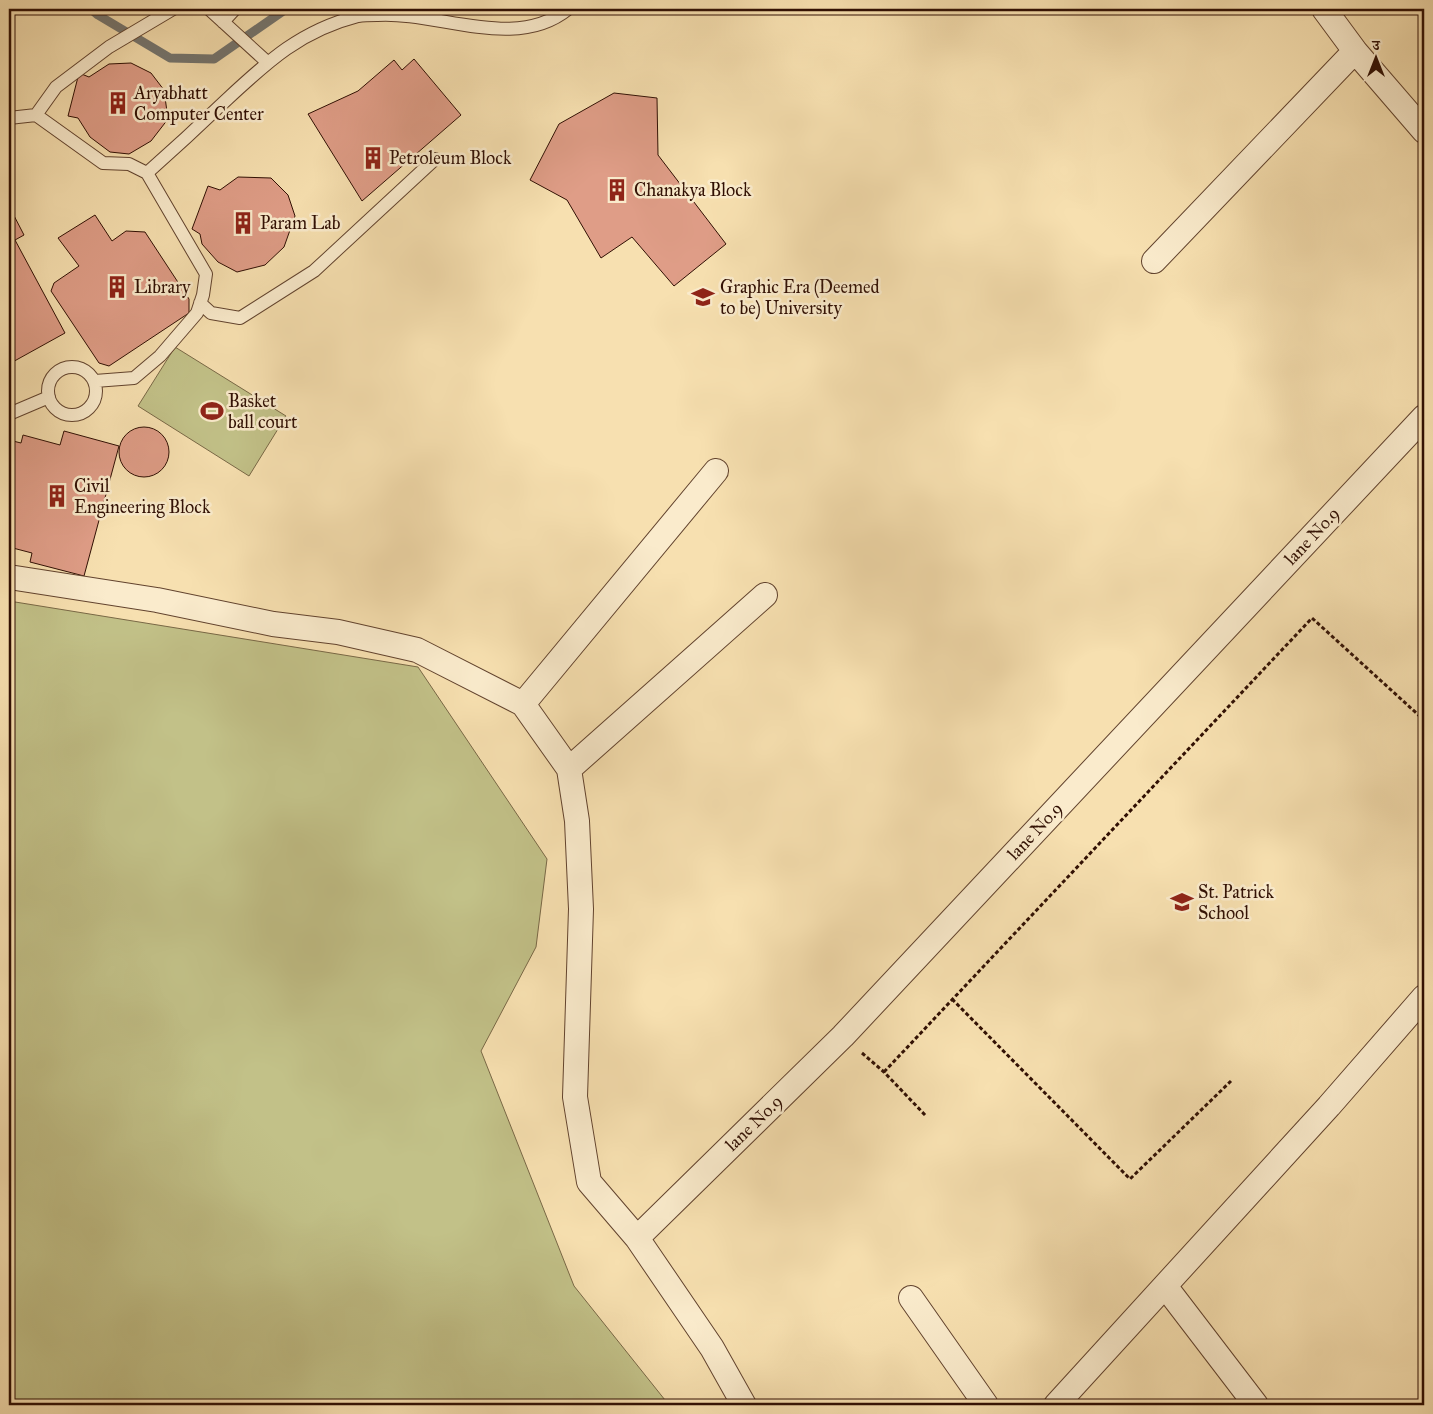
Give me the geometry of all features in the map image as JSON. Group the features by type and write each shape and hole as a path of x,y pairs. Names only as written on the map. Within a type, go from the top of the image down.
{"street":[{"path":"1324,9 1355,51 1424,131"},
{"path":"1154,261 1355,51"},
{"name":"lane No.9","path":"638,1238 843,1036 1424,417"},
{"path":"523,704 716,472"},
{"path":"9,577 157,600 273,624 338,632 417,650 523,704 569,769 577,821 581,909 575,1097 589,1182 638,1238 712,1348 744,1405"},
{"path":"569,769 765,595"},
{"path":"1056,1405 1329,1106 1424,997"},
{"path":"1165,1286 1256,1405"},
{"path":"911,1298 986,1405"}],"lane":[{"path":"36,115 56,87 109,47 174,9"},
{"path":"209,9 267,62"},
{"path":"228,26 235,9"},
{"path":"147,173 267,62 291,45 321,28 360,16 392,14 424,17 498,29 520,29 543,24 559,11"},
{"path":"9,118 36,115 103,162 129,164 147,173 206,274 204,294 197,313 160,356 134,378 95,381"},
{"path":"200,303 211,313 240,318 314,271 435,159"},
{"path":"68,367 84,369 95,381 97,396 94,404 81,414 73,416 65,414 58,411 52,404 48,389 50,381 60,370 68,367"},
{"path":"9,414 49,397"}],"path":[{"path":"884,1072 1312,618 1424,720"},
{"path":"952,1000 1130,1179 1231,1081"},
{"path":"843,1036 884,1072 926,1116"}],"shaded area":[{"name":"Basket ball court","path":"175,347 286,416 249,476 138,406"},
{"path":"9,601 418,667 547,859 536,947 481,1051 574,1286 669,1405 9,1405"}],"building":[{"name":"Petroleum Block","path":"414,59 461,115 362,201 308,114 358,91 394,60 402,70"},
{"name":"Aryabhatt Computer Center","path":"131,63 151,73 164,90 168,119 151,141 129,154 110,152 90,137 78,118 68,116 79,73 89,77 109,64"},
{"name":"Chanakya Block","path":"614,93 657,98 658,155 726,244 674,286 632,237 601,258 567,200 530,180 559,124"},
{"name":"Param Lab","path":"238,177 271,178 288,195 295,216 284,247 265,265 237,272 218,262 202,244 200,234 192,229 208,186 220,190"},
{"path":"9,206 24,235 15,240 65,333 9,364"},
{"name":"Library","path":"95,215 112,241 126,231 145,232 189,299 189,313 109,366 99,363 51,291 54,283 79,266 58,238"},
{"path":"144,427 158,431 165,438 169,452 165,466 158,473 144,477 130,473 123,466 119,452 123,438 130,431"},
{"name":"Civil Engineering Block","path":"64,431 119,446 84,576 30,562 32,553 9,547 9,440 21,443 23,435 60,445"}],"waterway":[{"path":"91,9 170,58 214,59 286,9"}],"place":[{"name":"Aryabhatt Computer Center","path":"118,103"},
{"name":"Petroleum Block","path":"373,158"},
{"name":"Chanakya Block","path":"617,190"},
{"name":"Param Lab","path":"243,223"},
{"name":"Library","path":"117,287"},
{"name":"Graphic Era (Deemed to be) University","path":"703,297"},
{"name":"Basket ball court","path":"212,411"},
{"name":"Civil Engineering Block","path":"57,496"},
{"name":"St. Patrick School","path":"1182,902"}]}
